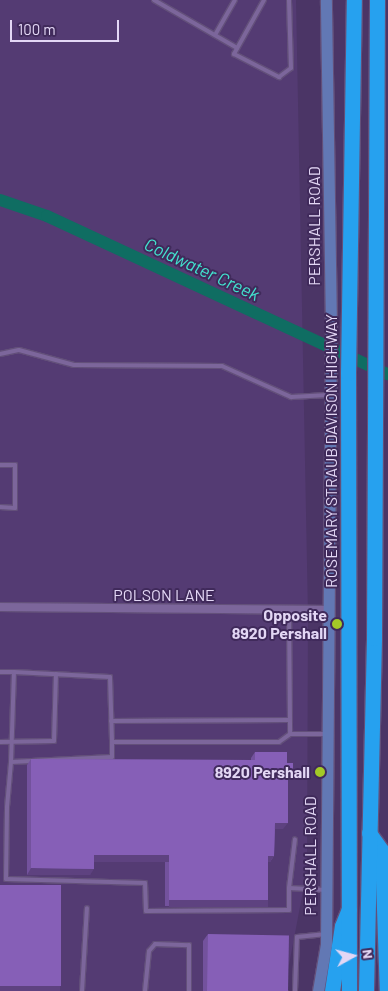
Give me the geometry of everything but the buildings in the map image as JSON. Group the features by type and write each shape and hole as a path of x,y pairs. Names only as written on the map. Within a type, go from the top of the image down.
{"highway":[{"name":"ROSEMARY STRAUB DAVISON HIGHWAY","path":"349,991 352,903 348,327 354,0"},
{"path":"366,991 374,406 377,0"},
{"path":"369,833 382,851 387,991"},
{"path":"332,991 342,926 352,903"}],"street":[{"name":"PERSHALL ROAD","path":"318,991 326,934 331,366 326,0"},
{"name":"POLSON LANE","path":"0,607 328,610"}],"lane":[{"path":"154,0 237,48"},
{"path":"215,35 235,0"},
{"path":"264,0 234,54 271,74 288,73 289,0"},
{"path":"0,354 19,350 74,365 222,366 291,397 330,395"},
{"path":"0,465 15,465 15,508 0,507"},
{"path":"289,609 290,734"},
{"path":"0,672 110,676 112,758 11,762"},
{"path":"14,672 14,742 11,762 6,879 145,883 146,910 289,910 295,840"},
{"path":"0,742 54,741 56,674"},
{"path":"111,721 289,720"},
{"path":"112,742 279,742 290,734 327,734"},
{"path":"290,888 326,890"},
{"path":"82,991 86,908"},
{"path":"295,991 297,937 326,934"},
{"path":"145,991 149,951 155,944 189,945 189,991"}],"shaded area":[{"path":"0,0 296,0 308,615 307,870 284,991 0,991"}],"waterway":[{"name":"Coldwater Creek","path":"0,200 47,216 388,374"}],"place":[{"name":"Opposite 8920 Pershall","path":"337,624"},
{"name":"8920 Pershall","path":"320,772"}]}
